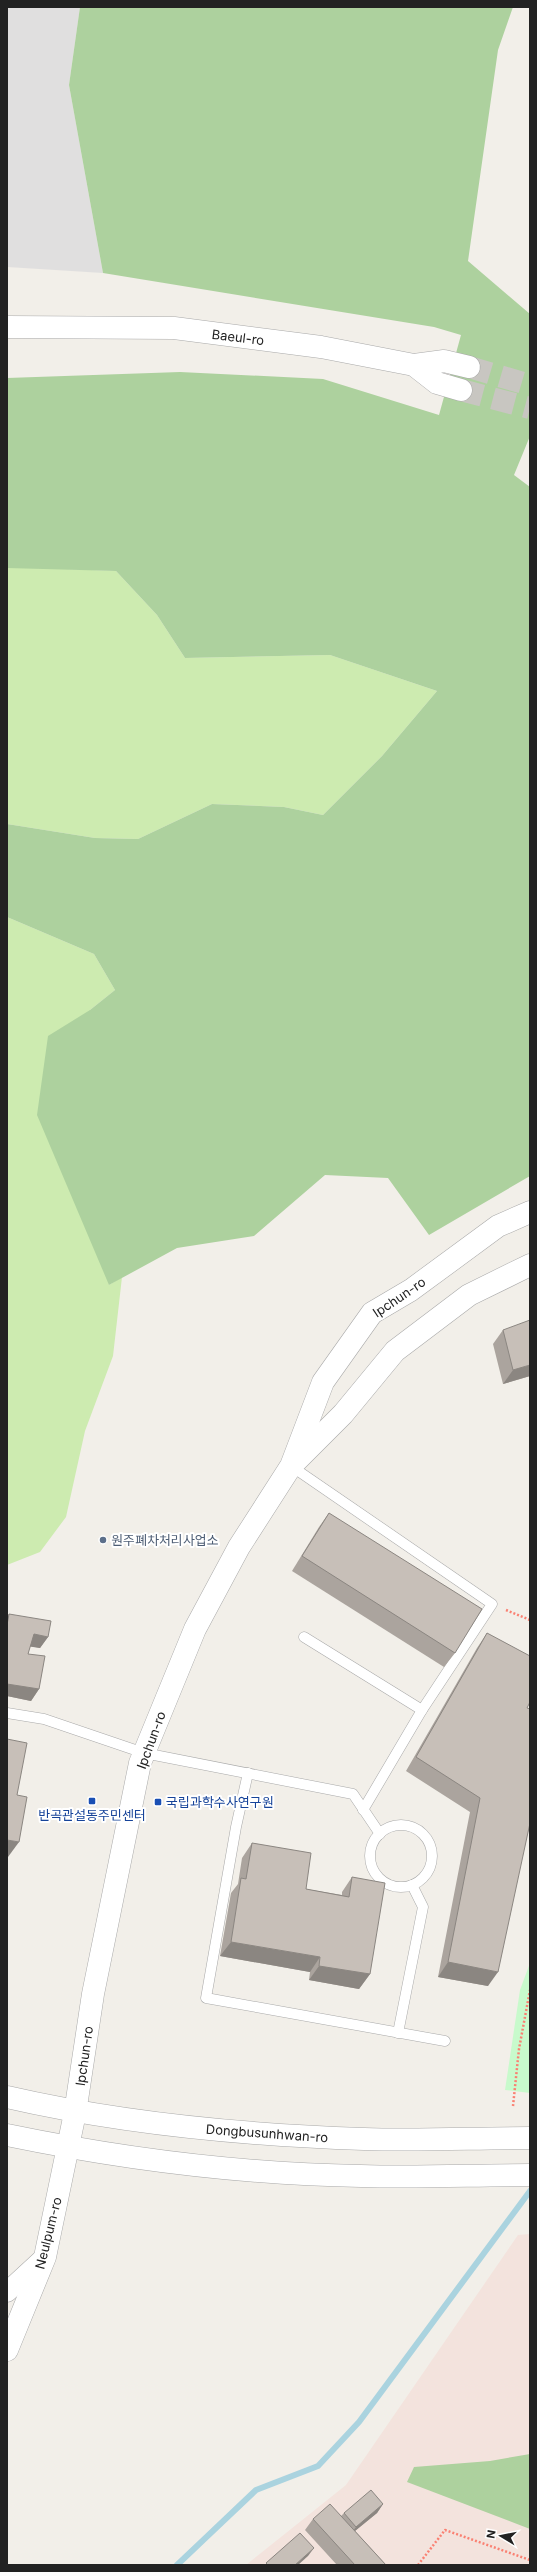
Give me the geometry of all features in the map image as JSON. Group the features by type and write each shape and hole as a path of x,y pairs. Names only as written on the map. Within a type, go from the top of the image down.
{"street":[{"name":"Baeul-ro","path":"7,327 174,328 321,347 414,365 437,383 461,390"},
{"path":"414,365 444,361 469,367"},
{"name":"Ipchun-ro","path":"76,2113 93,1994 140,1763 195,1628 239,1547 291,1466 323,1382 372,1312 411,1290 498,1226 530,1212"},
{"name":"Ipchun-ro","path":"291,1466 343,1414 395,1351 469,1295 530,1265"},
{"name":"Dongbusunhwan-ro","path":"7,2097 76,2113 187,2128 365,2139 530,2138"},
{"name":"Neulpum-ro","path":"7,2350 45,2257 76,2113"},
{"path":"7,2135 68,2147 176,2163 260,2171 361,2176 530,2175"},
{"path":"7,2292 45,2257"}],"lane":[{"path":"291,1466 492,1604 422,1710 363,1810"},
{"path":"304,1637 422,1710"},
{"path":"7,1713 44,1719 144,1753 353,1794 380,1834"},
{"path":"248,1773 236,1827 206,1998 446,2041"},
{"path":"403,1825 423,1833 429,1841 432,1851 428,1872 422,1880 412,1885 393,1886 377,1875 370,1857 372,1847 380,1834 393,1826 403,1825"},
{"path":"398,2033 423,1907 412,1885"}],"path":[{"path":"492,1604 530,1620"},
{"path":"514,2106 519,2049 530,1990"},
{"path":"418,2565 445,2530 530,2560"}],"shaded area":[{"path":"7,7 80,7 69,85 103,273 7,267"},
{"path":"530,2234 530,2565 246,2565 346,2485 518,2235"}],"green space":[{"path":"80,7 513,7 498,50 468,261 530,314 530,436 514,475 530,487 530,1176 429,1235 388,1178 325,1175 254,1236 177,1248 109,1285 37,1115 48,1036 90,1010 115,990 94,954 7,917 7,824 95,838 138,839 212,804 284,807 323,815 382,756 437,691 330,655 185,658 157,615 116,571 7,568 7,378 180,372 323,379 439,415 461,335 434,327 103,273 69,85"},
{"path":"18,567 116,571 157,615 185,658 330,655 437,691 382,756 323,815 284,807 212,804 138,839 95,838 7,824 7,568"},
{"path":"7,917 94,954 115,990 90,1010 109,1285 122,1277 113,1356 85,1431 66,1517 40,1552 7,1565"},
{"path":"530,1963 530,2093 505,2090 520,1990"},
{"path":"530,2454 530,2529 407,2482 414,2467 490,2461"}],"building":[{"path":"530,1320 530,1365 513,1370 503,1330"},
{"path":"329,1513 482,1609 455,1653 302,1556"},
{"path":"9,1614 51,1621 48,1637 34,1634 28,1654 45,1656 39,1689 7,1684 7,1625"},
{"path":"487,1633 530,1656 530,1702 527,1708 530,1709 530,1823 498,1972 448,1962 480,1798 416,1757"},
{"path":"7,1739 27,1743 17,1795 27,1797 19,1842 7,1840"},
{"path":"252,1843 311,1853 306,1889 349,1897 352,1877 385,1883 370,1974 319,1966 320,1957 231,1942 241,1878 246,1879"},
{"path":"371,2490 383,2504 356,2527 344,2513"},
{"path":"330,2504 386,2565 355,2565 313,2519"},
{"path":"300,2533 314,2548 295,2565 268,2565 266,2563"}],"waterway":[{"path":"177,2565 256,2490 318,2466 359,2422 530,2191"}],"tunnel":[{"path":"469,367 530,385"},
{"path":"461,390 530,408"}],"place":[{"name":"원주폐차처리사업소","path":"103,1540"},
{"name":"반곡관설동주민센터","path":"92,1801"},
{"name":"국립과학수사연구원","path":"158,1802"}]}
